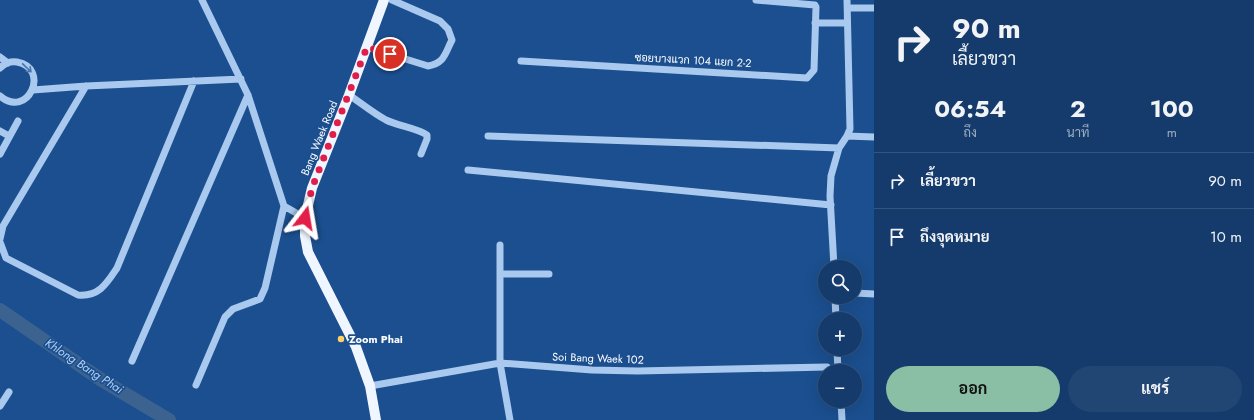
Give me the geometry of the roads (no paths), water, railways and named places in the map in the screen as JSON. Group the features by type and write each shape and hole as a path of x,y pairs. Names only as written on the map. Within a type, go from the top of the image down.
{"main road":[{"name":"Bang Waek Road","path":"376,420 370,386 356,347 308,252 305,236 305,218 312,188 350,95 384,0"}],"street":[{"path":"367,47 428,66 437,64 442,60 452,40 448,29 440,21 392,0"},
{"name":"ซอยบางแวก 104 แยก 2-2","path":"521,61 807,78 814,70 816,7 814,5 756,0"},
{"path":"834,260 830,176 839,148 850,129 847,0"},
{"path":"196,385 225,317 233,309 260,299 265,288 284,206 248,94 205,2"},
{"path":"848,8 874,8"},
{"path":"815,23 847,23"},
{"path":"0,57 8,62 21,63 27,66 34,77 33,90 24,100 10,102 0,96"},
{"path":"0,68 8,62"},
{"path":"33,90 241,79"},
{"path":"0,242 6,258 78,295 87,296 99,291 117,268 194,81"},
{"path":"0,239 2,226 86,86"},
{"path":"132,361 248,94"},
{"path":"350,95 384,119 427,135 427,139 421,154"},
{"path":"0,154 18,121"},
{"path":"0,131 9,136"},
{"path":"488,136 839,148"},
{"path":"847,136 874,137"},
{"path":"468,170 831,205"},
{"path":"284,206 305,218"},
{"path":"500,245 500,364 510,420"},
{"path":"500,274 549,274"},
{"path":"862,293 874,294"},
{"name":"Soi Bang Waek 102","path":"370,386 500,364 607,371 818,367"},
{"path":"0,406 9,392"},
{"path":"841,408 842,420"}],"waterway":[{"name":"Khlong Bang Phai","path":"0,310 100,379 169,420"}],"place":[{"name":"Zoom Phai","path":"341,339"}]}
